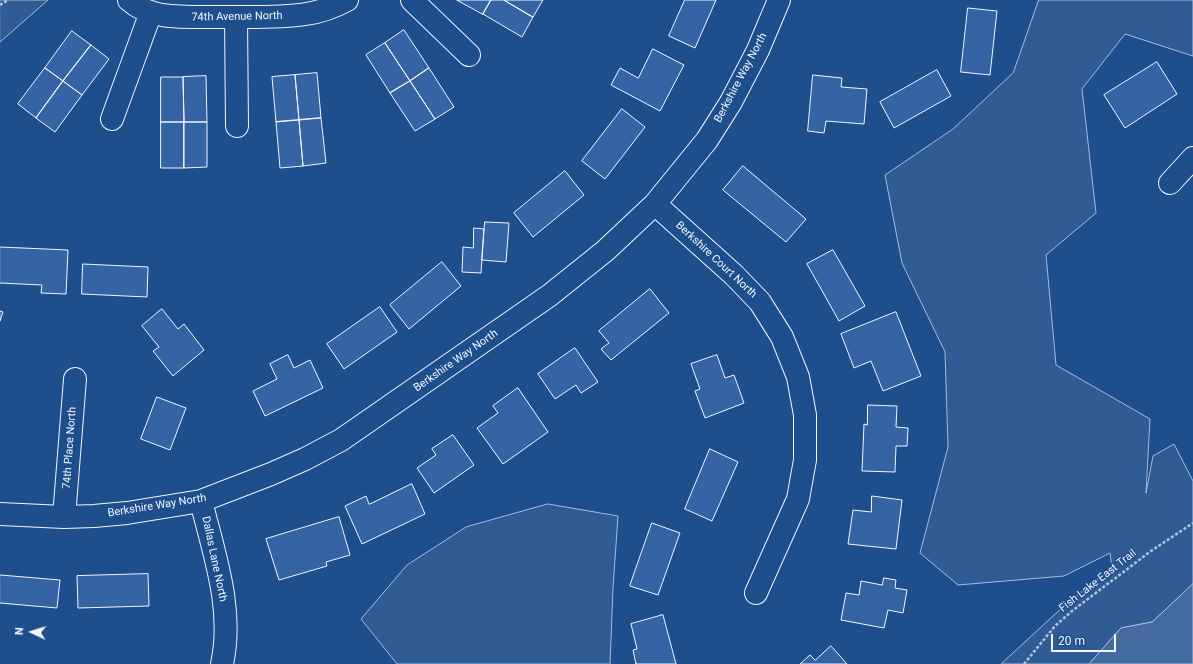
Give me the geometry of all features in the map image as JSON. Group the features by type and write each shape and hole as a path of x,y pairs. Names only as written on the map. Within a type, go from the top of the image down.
{"street":[{"name":"74th Avenue North","path":"129,0 134,5 151,12 162,15 188,18 308,14 334,7 347,0"},
{"path":"412,0 469,55"},
{"name":"Berkshire Way North","path":"0,514 64,517 127,513 201,501 271,474 305,459 341,440 550,295 605,251 655,204 707,140 731,102 758,50 779,0"},
{"path":"112,119 151,12"},
{"path":"236,17 237,126"},
{"path":"1170,183 1193,158"},
{"name":"Berkshire Court North","path":"655,204 734,275 760,302 782,337 798,377 805,415 805,460 798,499 756,593"},
{"name":"74th Place North","path":"64,517 75,379"},
{"name":"Dallas Lane North","path":"201,501 219,572 225,610 225,646 222,664"}],"path":[{"path":"0,5 8,0"},
{"name":"Fish Lake East Trail","path":"1024,664 1055,626 1072,610 1150,551 1193,523"}],"shaded area":[{"path":"0,0 48,0 0,42"},
{"path":"1039,0 1193,0 1193,56 1125,34 1082,89 1096,213 1046,255 1056,365 1150,419 1146,493 1153,456 1174,444 1193,481 1193,584 1152,622 1121,628 1089,664 1001,664 1066,604 1112,568 1110,553 1064,576 958,585 920,553 948,447 945,352 902,263 885,175 953,129 1013,73"},
{"path":"548,504 618,516 610,664 397,664 361,619 407,565 466,527"},
{"path":"1193,584 1193,664 1089,664 1121,628 1152,622"}],"building":[{"path":"457,0 491,0 483,14"},
{"path":"491,0 504,0 533,17 522,37 483,14"},
{"path":"504,0 543,0 533,17"},
{"path":"685,0 716,0 695,48 669,36"},
{"path":"968,8 997,11 990,75 961,72"},
{"path":"404,30 429,68 410,81 385,43"},
{"path":"72,31 91,45 63,81 45,68"},
{"path":"385,43 410,81 390,93 366,55"},
{"path":"91,45 109,59 82,95 63,81"},
{"path":"653,49 684,65 660,111 611,85 620,68 638,78"},
{"path":"1157,62 1177,94 1125,128 1104,95"},
{"path":"45,68 63,81 36,118 18,104"},
{"path":"429,68 454,107 435,119 410,81"},
{"path":"937,70 951,96 894,128 880,102"},
{"path":"317,73 321,118 299,120 295,75"},
{"path":"295,75 299,120 276,122 272,77"},
{"path":"813,75 842,78 841,87 867,89 864,124 826,121 824,133 808,131"},
{"path":"206,76 207,122 184,122 183,77"},
{"path":"161,77 183,77 184,122 161,122"},
{"path":"63,81 82,95 55,132 36,118"},
{"path":"410,81 435,119 415,131 390,93"},
{"path":"622,109 645,127 605,179 582,161"},
{"path":"321,118 326,163 303,166 299,120"},
{"path":"299,120 303,166 280,168 276,122"},
{"path":"161,122 184,122 184,168 161,168"},
{"path":"184,122 207,122 207,167 184,168"},
{"path":"743,166 806,219 786,242 723,190"},
{"path":"565,171 584,195 533,237 514,213"},
{"path":"485,222 509,223 506,262 482,260"},
{"path":"474,228 484,229 481,273 462,272 463,247 473,248"},
{"path":"0,247 68,250 66,294 41,293 42,285 0,283"},
{"path":"833,250 865,306 839,321 807,264"},
{"path":"442,262 461,286 409,329 390,305"},
{"path":"83,264 148,267 147,297 82,294"},
{"path":"650,289 669,313 611,360 601,349 609,343 599,331"},
{"path":"380,307 397,332 344,369 327,344"},
{"path":"162,309 178,329 184,324 204,350 173,376 153,351 159,347 142,326"},
{"path":"0,311 3,312 0,321"},
{"path":"896,312 921,376 883,391 871,361 854,368 841,334"},
{"path":"575,348 598,382 581,393 576,385 555,399 538,374"},
{"path":"288,355 294,368 310,360 323,388 265,416 253,391 277,379 270,364"},
{"path":"717,355 725,378 734,375 744,403 705,418 695,391 700,389 691,364"},
{"path":"518,388 548,432 503,464 477,428 498,413 493,406"},
{"path":"157,397 186,408 170,450 141,439"},
{"path":"868,405 897,406 896,427 908,428 907,446 896,446 895,472 862,471 864,424 867,425"},
{"path":"453,435 474,465 434,493 417,468 436,455 432,449"},
{"path":"710,449 738,462 712,521 685,509"},
{"path":"412,484 425,514 362,544 345,506 366,496 369,504"},
{"path":"872,496 902,500 896,549 848,544 853,510 871,512"},
{"path":"339,517 350,555 326,562 327,566 279,580 266,539"},
{"path":"652,523 680,533 658,595 630,586"},
{"path":"148,574 149,606 78,608 77,576"},
{"path":"0,575 60,580 57,608 0,603"},
{"path":"884,578 896,580 895,588 907,590 903,613 888,610 884,628 841,620 846,593 859,595 861,581 882,585"},
{"path":"663,615 676,664 636,664 633,650 637,649 631,624"},
{"path":"831,646 847,664 800,664 810,655 815,660"}]}
